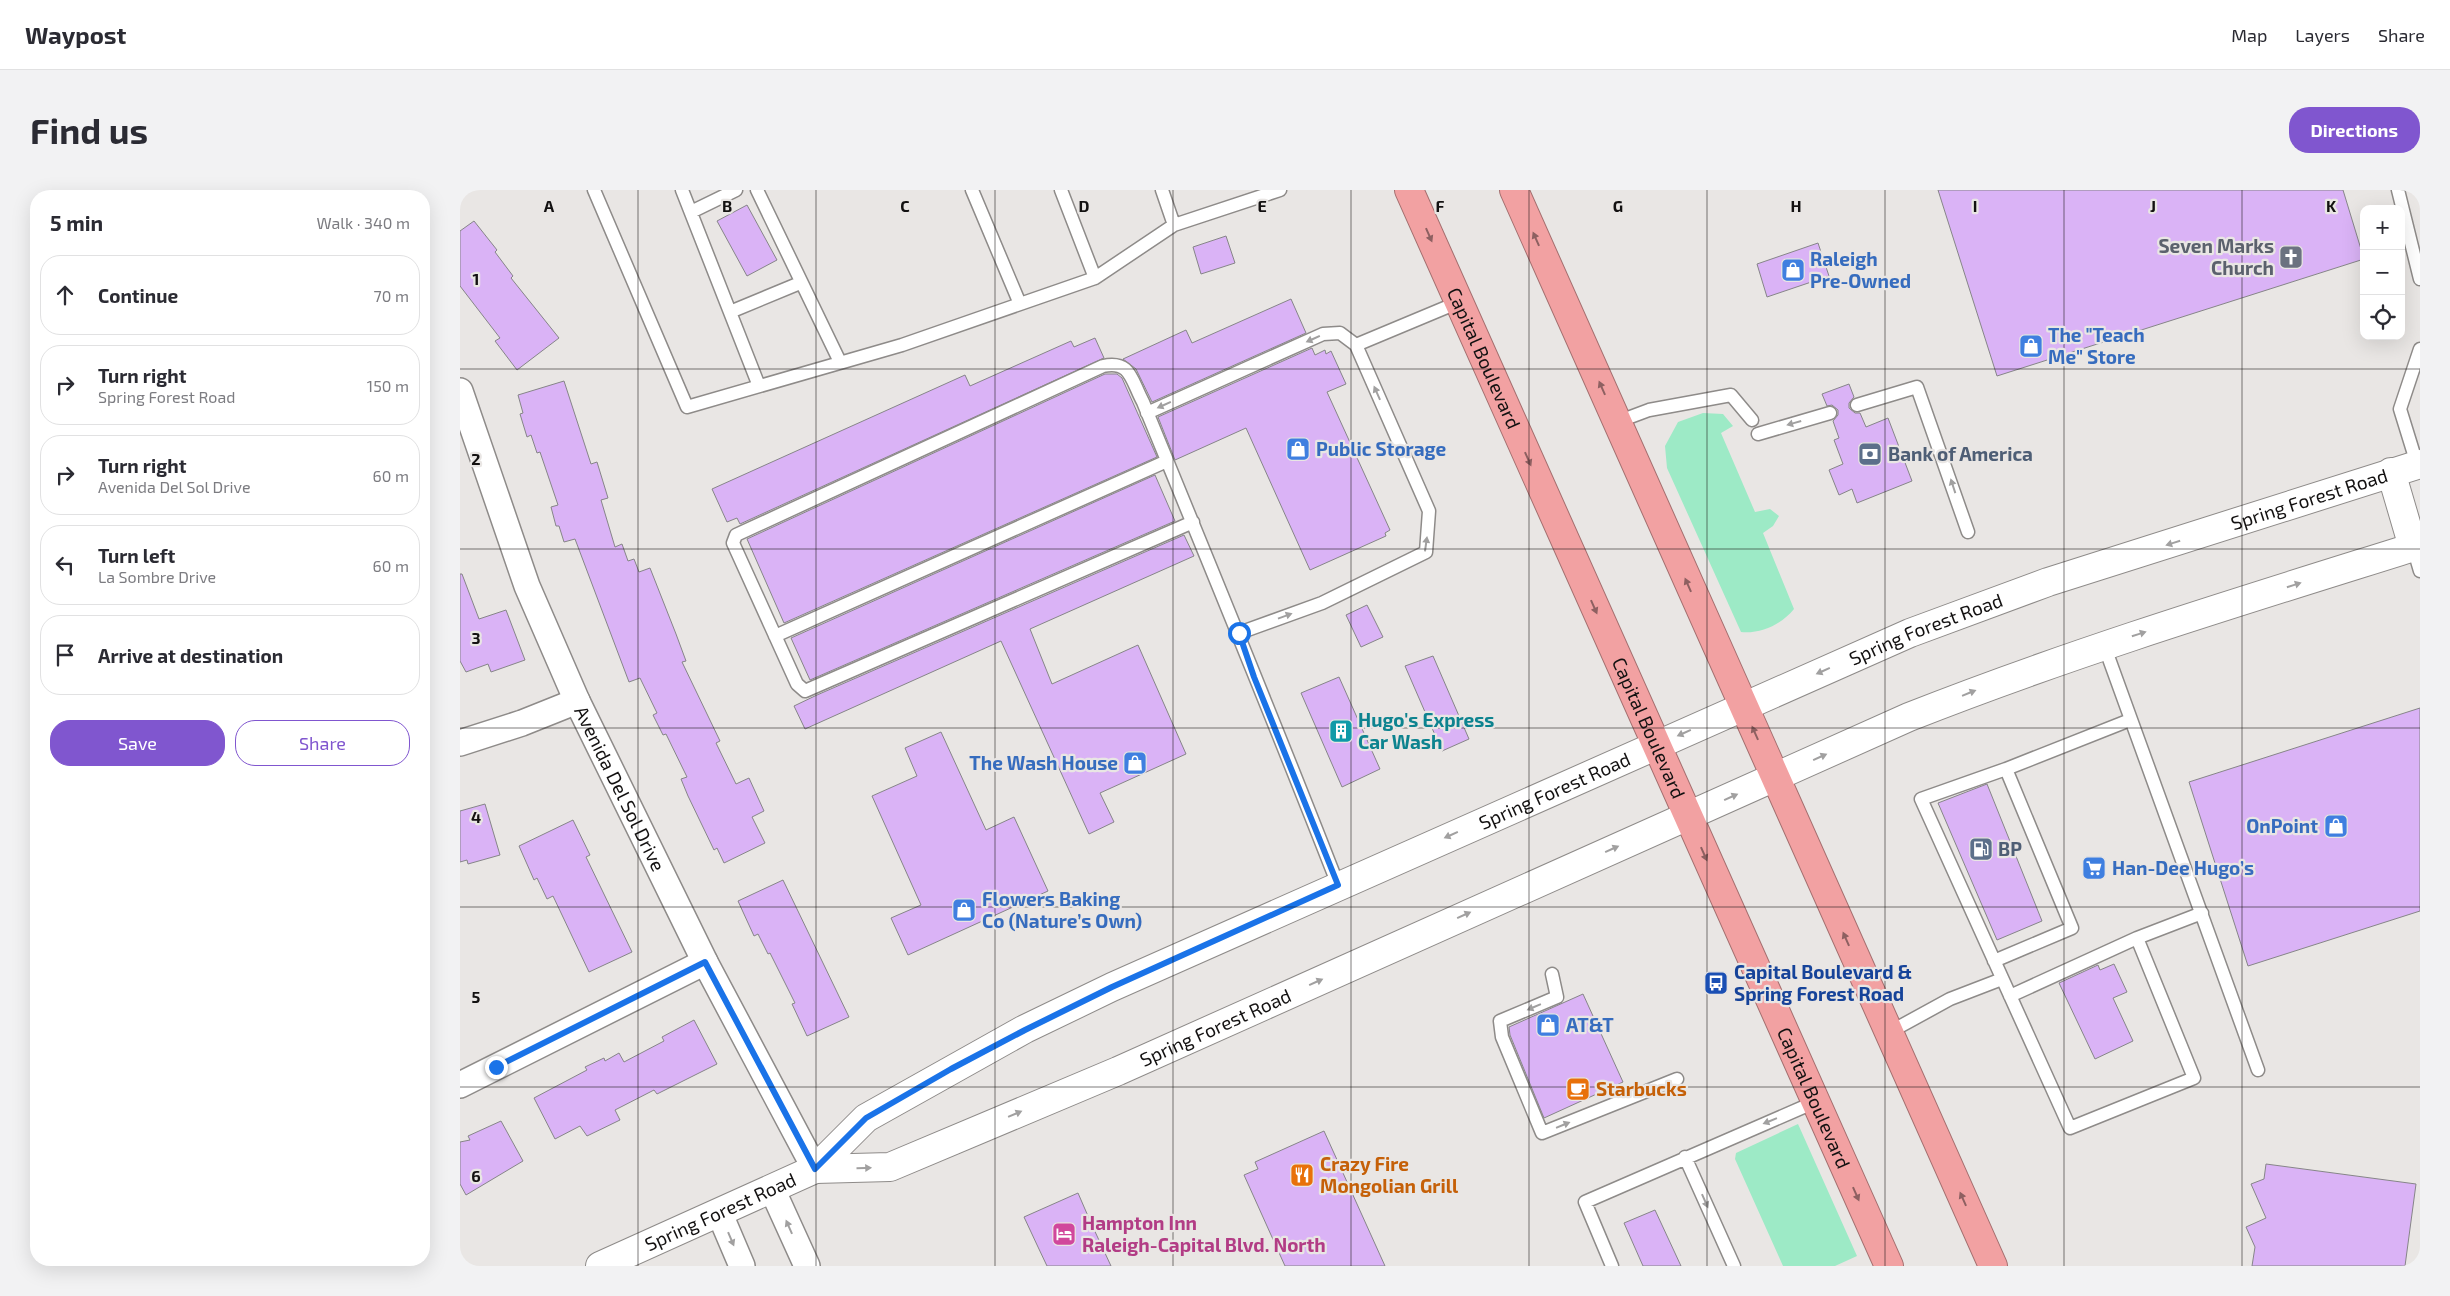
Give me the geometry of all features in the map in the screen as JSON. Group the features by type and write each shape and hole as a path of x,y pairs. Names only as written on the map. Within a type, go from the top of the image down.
{"highway":[{"name":"Capital Boulevard","path":"1409,190 1886,1265"},
{"path":"1514,190 1993,1266"}],"main road":[{"name":"Spring Forest Road","path":"600,1266 637,1258 719,1212 815,1169 866,1118 951,1069 1025,1030 1112,987 1338,885 1956,614 2048,582 2419,464"},
{"path":"2391,472 2418,554"},
{"name":"Spring Forest Road","path":"815,1169 890,1167 1126,1067 1918,714 1999,682 2104,645 2418,554"}],"street":[{"name":"Avenida Del Sol Drive","path":"460,391 527,586 577,701 705,962 815,1169"},
{"path":"460,743 522,723 577,701"},
{"path":"460,1086 705,962"},
{"path":"772,1189 807,1266"},
{"path":"719,1212 742,1266"}],"lane":[{"path":"594,190 687,407 902,345 1095,278 1174,225 1280,190"},
{"path":"682,190 759,386"},
{"path":"691,212 736,190"},
{"path":"757,190 800,283 840,362"},
{"path":"972,190 1020,304"},
{"path":"1061,190 1095,278"},
{"path":"1162,190 1174,225"},
{"path":"2398,190 2420,279"},
{"path":"730,312 800,283"},
{"path":"1356,345 1459,302"},
{"path":"1147,413 1323,334 1340,332 1356,345 1429,511 1426,552 1322,603 1239,633"},
{"path":"2419,464 2400,409 2420,349"},
{"path":"1193,522 805,692 797,684 733,543 736,534 1103,366 1117,363 1125,368 1147,413 1193,522 1239,633 1254,677 1338,885"},
{"path":"1857,405 1918,386 1968,532"},
{"path":"1617,422 1649,410 1731,395 1752,420"},
{"path":"1758,434 1830,413"},
{"path":"775,636 1167,461"},
{"path":"2104,645 2258,1070"},
{"path":"2130,720 2006,769 1921,799 2070,1128 2194,1078 2137,938"},
{"path":"1994,961 2072,928 2006,769"},
{"path":"2010,996 2137,938 2202,913"},
{"path":"1552,974 1557,997 1500,1021 1502,1037 1542,1133 1677,1079"},
{"path":"1888,1033 1950,999 2002,979"},
{"path":"1612,1266 1585,1202 1815,1102"},
{"path":"1686,1157 1734,1266"}],"green space":[{"path":"1703,413 1723,414 1733,426 1721,433 1755,512 1770,509 1779,516 1773,526 1763,533 1794,609 1783,619 1763,630 1741,632 1667,468 1665,446 1678,422"},
{"path":"1798,1124 1857,1256 1835,1266 1783,1266 1735,1159 1736,1153"}],"building":[{"path":"1938,190 2343,190 2360,246 2360,260 1997,376"},
{"path":"747,205 777,260 747,276 717,221"},
{"path":"474,221 497,250 495,252 513,276 511,278 559,338 517,370 495,341 500,338 460,286 460,231"},
{"path":"1226,236 1235,263 1201,274 1193,247"},
{"name":"Raleigh Pre-Owned","path":"1818,243 1829,276 1767,297 1757,264"},
{"path":"1291,299 1306,333 1152,402 1136,369 1123,359 1186,330 1192,343"},
{"path":"1095,338 1104,358 740,524 737,518 727,522 712,489 965,375 970,386 1071,341 1074,347"},
{"path":"1312,348 1315,355 1325,350 1326,354 1331,351 1346,384 1327,392 1390,530 1385,533 1386,536 1310,570 1246,428 1175,460 1158,417"},
{"path":"1105,374 1117,374 1122,378 1157,457 784,623 747,539"},
{"path":"564,381 591,464 597,462 608,498 601,500 615,547 622,544 628,561 634,559 639,572 650,568 686,661 682,662 720,741 716,743 736,784 749,778 764,811 752,817 765,843 724,863 717,848 714,850 688,796 681,779 687,777 666,734 663,735 653,715 657,713 640,678 629,682 575,539 564,542 559,526 556,526 551,507 558,505 540,452 537,453 531,435 527,437 520,414 523,413 518,395"},
{"path":"1849,384 1854,397 1849,403 1849,408 1855,413 1860,413 1866,427 1888,418 1912,481 1857,503 1852,489 1839,495 1829,470 1843,464 1834,440 1839,438 1833,421 1838,415 1838,410 1832,405 1827,406 1822,394"},
{"path":"1155,475 1175,521 810,680 791,638"},
{"path":"1184,535 1194,556 1030,629 1052,684 1138,645 1186,754 1100,793 1114,822 1089,834 1001,641 805,729 794,706 817,695"},
{"path":"460,574 462,574 479,619 506,610 525,660 491,672 488,664 466,672 460,661"},
{"path":"1367,605 1383,637 1361,647 1346,615"},
{"path":"1433,656 1469,739 1442,751 1405,666"},
{"name":"Hugo's Express Car Wash","path":"1339,677 1380,769 1342,787 1301,693"},
{"path":"2420,708 2420,911 2248,966 2189,782"},
{"path":"941,732 986,830 1014,817 1048,891 908,955 891,918 921,905 872,796 917,776 905,748"},
{"path":"1987,784 2042,921 1997,940 1938,803"},
{"path":"485,804 500,855 468,864 467,860 460,862 460,811"},
{"path":"573,820 590,855 586,857 632,952 589,972 553,896 547,899 537,878 534,880 519,846"},
{"path":"783,880 849,1017 807,1036 792,1004 795,1003 770,953 768,954 758,934 754,936 738,901"},
{"path":"2114,964 2127,992 2113,998 2133,1041 2095,1059 2059,983 2098,965 2100,970"},
{"path":"1583,994 1623,1082 1544,1118 1510,1035 1509,1027"},
{"path":"694,1020 717,1064 657,1094 654,1090 615,1110 620,1120 587,1136 580,1126 555,1139 534,1098 587,1070 585,1067 604,1058 605,1061 619,1053 624,1062 664,1041 662,1037"},
{"path":"501,1121 523,1161 466,1195 460,1184 460,1142 470,1140 468,1136"},
{"path":"1324,1131 1385,1266 1285,1266 1244,1175 1258,1169 1255,1162"},
{"path":"2266,1164 2416,1184 2405,1266 2252,1266 2255,1247 2246,1227 2266,1218 2251,1184 2264,1179"},
{"name":"Hampton Inn Raleigh-Capital Blvd. North","path":"1078,1193 1111,1266 1047,1266 1024,1217"},
{"path":"1655,1210 1681,1266 1643,1266 1624,1223"}],"place":[{"name":"Seven Marks Church","path":"2291,257"},
{"name":"Raleigh Pre-Owned","path":"1793,270"},
{"name":"The \"Teach Me\" Store","path":"2031,346"},
{"name":"Public Storage","path":"1298,449"},
{"name":"Bank of America","path":"1870,454"},
{"name":"Hugo's Express Car Wash","path":"1341,731"},
{"name":"The Wash House","path":"1135,763"},
{"name":"OnPoint","path":"2336,826"},
{"name":"BP","path":"1981,849"},
{"name":"Han-Dee Hugo’s","path":"2094,868"},
{"name":"Flowers Baking Co (Nature’s Own)","path":"964,910"},
{"name":"Capital Boulevard & Spring Forest Road","path":"1716,983"},
{"name":"AT&T","path":"1548,1025"},
{"name":"Starbucks","path":"1578,1089"},
{"name":"Crazy Fire Mongolian Grill","path":"1302,1175"},
{"name":"Hampton Inn Raleigh-Capital Blvd. North","path":"1064,1234"}],"route":[{"path":"496,1067 705,962 815,1169 866,1118 951,1069 1112,987 1338,885 1254,677 1239,633"}]}
